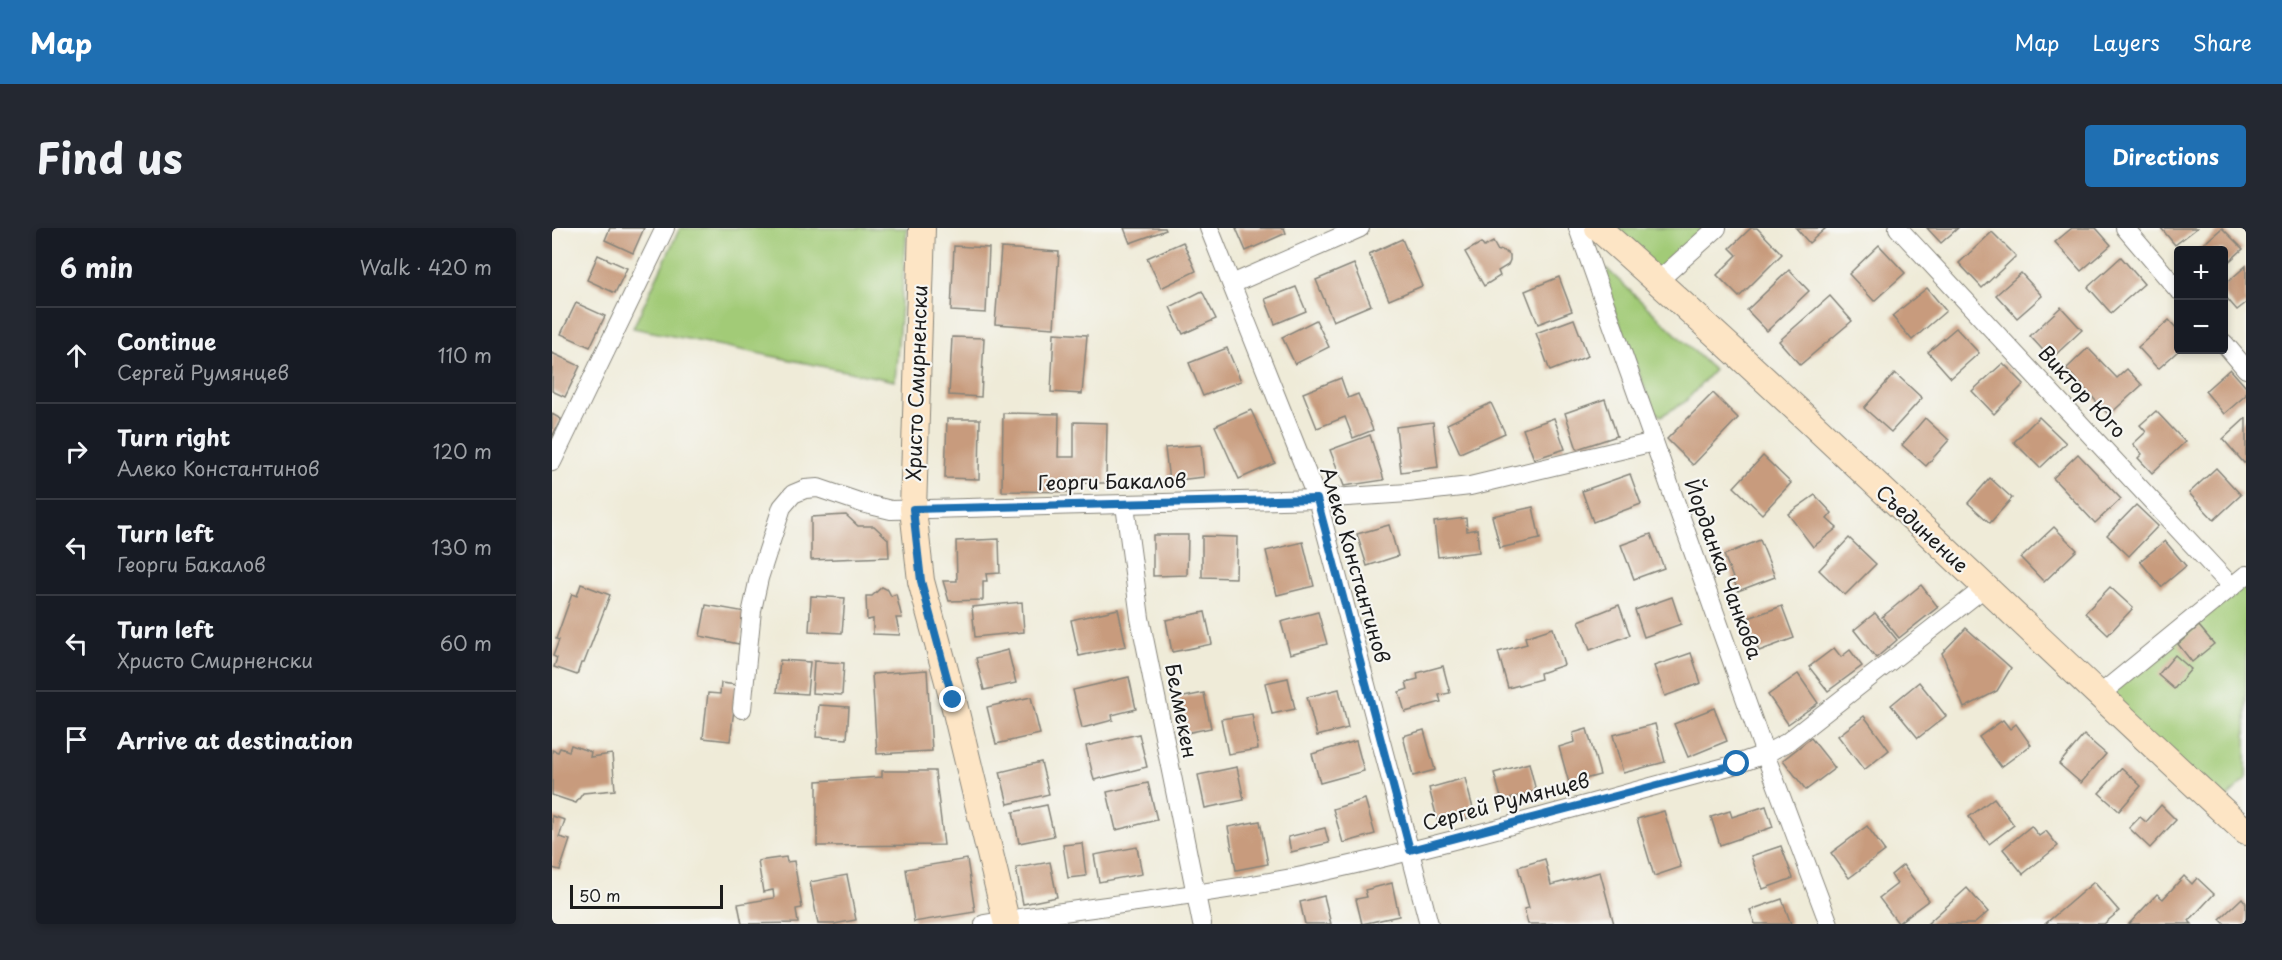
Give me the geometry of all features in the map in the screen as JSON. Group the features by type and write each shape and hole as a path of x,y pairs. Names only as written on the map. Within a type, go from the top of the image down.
{"street":[{"path":"552,462 665,228"},
{"name":"Христо Смирненски","path":"922,228 913,509 921,581 953,700 999,923"},
{"name":"Алеко Константинов","path":"1209,228 1317,499 1429,924"},
{"path":"1232,284 1360,228"},
{"name":"Йорданка Чанкова","path":"1578,228 1765,754 1829,923"},
{"name":"Съединение","path":"1598,228 1658,281 2098,696 2246,832"},
{"path":"1658,281 1717,228"},
{"name":"Виктор Юго","path":"1898,228 2239,581"},
{"path":"2126,228 2174,285"},
{"path":"2228,349 2246,369"},
{"name":"Георги Бакалов","path":"742,709 752,610 759,578 782,507 793,494 805,489 818,488 891,510 1317,499 1470,486 1654,442"},
{"name":"Белмекен","path":"1125,505 1140,618 1202,924"},
{"path":"2098,696 2239,581"},
{"name":"Сергей Румянцев","path":"999,923 1196,895 1303,876 1737,764 1765,754 1786,743 1984,588"}],"green space":[{"path":"680,228 907,228 895,381 633,328"},
{"path":"1599,228 1706,228 1658,281"},
{"path":"1607,269 1714,370 1685,402 1661,416 1653,410 1601,276"},
{"path":"2246,574 2246,780 2218,806 2098,696"}],"building":[{"path":"610,228 644,228 633,253 605,240"},
{"path":"1124,228 1165,228 1166,230 1130,243"},
{"path":"1236,228 1284,228 1286,233 1246,251"},
{"path":"1751,228 1757,228 1782,254 1739,297 1717,275 1737,255 1730,248"},
{"path":"1796,228 1826,228 1809,243"},
{"path":"1927,228 1958,228 1941,243"},
{"path":"2072,228 2096,228 2111,245 2081,271 2055,242"},
{"path":"2161,228 2197,228 2175,245"},
{"path":"2222,228 2243,249 2228,262 2228,246 2202,246"},
{"path":"1992,232 2016,256 1982,288 1959,263"},
{"path":"1402,239 1422,286 1389,300 1369,254"},
{"path":"1183,242 1196,271 1161,288 1147,258"},
{"path":"1493,242 1498,251 1502,250 1510,255 1510,260 1508,265 1498,271 1500,276 1484,286 1465,252 1481,243 1484,247"},
{"path":"1879,245 1905,273 1874,301 1849,274"},
{"path":"954,246 989,248 986,313 951,311"},
{"path":"1001,248 1059,252 1054,328 995,324"},
{"path":"598,255 627,268 615,293 587,280"},
{"path":"2121,257 2144,284 2111,313 2088,287"},
{"path":"1354,264 1371,305 1333,321 1316,280"},
{"path":"2246,266 2246,303 2237,310 2228,300 2228,282"},
{"path":"1789,270 1809,291 1767,331 1747,310"},
{"path":"2021,273 2042,296 2017,318 1996,295"},
{"path":"1559,277 1572,311 1538,324 1525,291"},
{"path":"1296,287 1306,311 1275,324 1265,299"},
{"path":"1927,288 1946,311 1912,340 1892,316"},
{"path":"1202,291 1216,319 1183,334 1170,307"},
{"path":"1830,296 1852,321 1800,365 1779,341"},
{"path":"576,303 605,316 590,347 561,334"},
{"path":"2061,307 2082,330 2051,359 2030,336"},
{"path":"1574,319 1588,356 1550,371 1536,333"},
{"path":"1316,320 1329,347 1295,364 1282,337"},
{"path":"2169,320 2174,326 2175,354 2158,369 2138,347"},
{"path":"1956,328 1979,353 1951,378 1928,352"},
{"path":"1054,333 1087,335 1082,394 1051,392"},
{"path":"952,337 984,338 981,397 949,395"},
{"path":"1227,348 1241,381 1203,396 1189,363"},
{"path":"2088,348 2117,378 2127,369 2142,385 2109,415 2066,369"},
{"path":"552,353 580,366 565,397 552,391"},
{"path":"2003,363 2024,384 1994,414 1972,391"},
{"path":"2230,369 2246,387 2246,395 2224,414 2205,391"},
{"path":"1895,373 1922,398 1891,432 1864,408"},
{"path":"1341,378 1348,398 1358,394 1373,430 1353,438 1345,417 1317,428 1303,393"},
{"path":"1713,393 1738,418 1693,465 1667,439"},
{"path":"1605,399 1617,436 1577,449 1565,413"},
{"path":"1491,403 1505,433 1460,453 1447,424"},
{"path":"1251,410 1275,463 1239,479 1215,426"},
{"path":"2156,411 2185,442 2152,473 2138,458 2142,454 2133,444 2146,432 2140,425"},
{"path":"1003,413 1059,414 1058,457 1074,457 1074,422 1107,423 1106,483 1075,483 1074,492 1002,491"},
{"path":"552,414 561,419 552,437"},
{"path":"2039,417 2066,443 2040,468 2014,442"},
{"path":"1554,418 1565,449 1534,459 1523,429"},
{"path":"1925,418 1949,440 1926,466 1902,445"},
{"path":"2246,418 2246,462 2244,463 2223,439"},
{"path":"947,419 980,419 979,479 945,478"},
{"path":"1433,422 1438,467 1401,472 1396,427"},
{"path":"1370,435 1384,480 1344,486 1330,450"},
{"path":"1201,445 1204,477 1169,481 1165,448"},
{"path":"2078,454 2121,499 2095,523 2053,478"},
{"path":"1763,456 1791,483 1762,514 1734,487"},
{"path":"2216,468 2241,495 2214,520 2189,493"},
{"path":"1630,474 1641,504 1593,522 1582,491"},
{"path":"1990,478 2012,498 1990,523 1968,503"},
{"path":"1815,495 1832,513 1827,519 1837,528 1813,547 1788,514"},
{"path":"2136,505 2158,526 2129,556 2107,535"},
{"path":"1533,507 1540,539 1500,548 1492,516"},
{"path":"846,515 858,526 874,526 888,539 889,557 811,560 811,517"},
{"path":"1466,518 1467,531 1477,529 1479,552 1438,557 1434,522"},
{"path":"1389,525 1398,556 1367,566 1357,534"},
{"path":"2054,527 2077,550 2044,582 2021,558"},
{"path":"1651,534 1664,568 1634,579 1621,545"},
{"path":"1153,535 1188,535 1187,575 1153,576"},
{"path":"1202,536 1237,537 1236,578 1202,577"},
{"path":"1849,538 1876,564 1845,595 1819,570"},
{"path":"999,539 1000,573 986,574 987,581 983,581 983,600 949,601 943,581 957,581 956,541"},
{"path":"1760,540 1775,577 1738,591 1724,555"},
{"path":"2165,541 2186,566 2161,587 2140,561"},
{"path":"1303,542 1314,586 1277,595 1266,551"},
{"path":"581,584 610,595 584,663 581,663 577,675 554,667 557,658 553,656 559,640 556,639 572,594 577,596"},
{"path":"1921,585 1938,607 1899,638 1882,617"},
{"path":"882,587 888,590 891,596 896,594 902,618 896,618 900,635 873,634 873,619 867,620 866,596 872,596"},
{"path":"2110,587 2133,608 2108,635 2085,613"},
{"path":"811,596 845,598 842,633 809,631"},
{"path":"1672,597 1681,624 1644,637 1635,610"},
{"path":"1022,602 1024,632 975,637 972,607"},
{"path":"706,605 746,612 739,644 700,636"},
{"path":"1619,605 1630,635 1590,650 1579,621"},
{"path":"1782,606 1794,638 1759,651 1746,619"},
{"path":"1118,609 1126,646 1079,656 1071,620"},
{"path":"1205,612 1212,644 1172,652 1166,620"},
{"path":"1318,612 1327,644 1290,654 1281,622"},
{"path":"1875,613 1897,640 1876,658 1854,630"},
{"path":"2199,626 2214,644 2192,662 2178,644"},
{"path":"1553,628 1564,665 1540,673 1541,679 1508,688 1498,652 1527,644 1525,637"},
{"path":"1966,628 2011,668 1997,691 1964,708 1942,653"},
{"path":"1834,648 1841,657 1850,650 1862,666 1828,691 1809,667"},
{"path":"1008,650 1016,683 984,690 976,658"},
{"path":"1691,653 1701,683 1665,696 1654,666"},
{"path":"2175,655 2191,669 2174,689 2158,675"},
{"path":"780,660 810,662 807,694 777,692"},
{"path":"814,661 844,663 842,695 812,693"},
{"path":"1443,666 1450,693 1439,695 1441,702 1405,712 1399,692 1408,689 1406,682 1418,679 1417,673"},
{"path":"927,670 932,751 877,754 872,674"},
{"path":"1798,674 1818,703 1788,724 1768,695"},
{"path":"1129,677 1136,709 1112,715 1113,720 1082,728 1073,690"},
{"path":"1288,678 1295,709 1272,714 1265,683"},
{"path":"1919,682 1946,716 1918,738 1891,705"},
{"path":"721,683 737,685 730,741 703,738 708,693 720,694"},
{"path":"1339,689 1348,728 1317,736 1307,697"},
{"path":"1204,693 1211,728 1181,734 1174,699"},
{"path":"1031,697 1040,734 996,744 987,707"},
{"path":"819,705 849,707 847,739 816,737"},
{"path":"1714,708 1727,741 1688,757 1674,724"},
{"path":"1252,714 1258,749 1228,754 1221,719"},
{"path":"1864,716 1889,750 1864,770 1838,736"},
{"path":"2003,720 2010,729 2016,724 2031,745 2001,767 1979,737"},
{"path":"1655,724 1665,762 1623,773 1613,735"},
{"path":"1587,729 1600,775 1569,783 1559,747 1575,742 1573,733"},
{"path":"1424,730 1435,770 1413,776 1403,736"},
{"path":"1139,734 1147,767 1094,780 1086,746"},
{"path":"2084,735 2106,754 2081,783 2059,764"},
{"path":"1811,738 1835,768 1806,790 1783,760"},
{"path":"1356,741 1364,771 1320,783 1312,754"},
{"path":"571,745 591,752 590,757 612,754 615,790 583,793 576,803 552,795 552,750 558,752 560,748 569,751"},
{"path":"1041,762 1049,794 1008,804 1000,772"},
{"path":"1529,763 1536,791 1502,801 1494,773"},
{"path":"1237,767 1244,800 1205,808 1198,775"},
{"path":"2122,768 2141,786 2119,811 2099,793"},
{"path":"882,771 935,771 944,845 817,846 817,781 882,777"},
{"path":"1465,778 1475,816 1439,826 1429,788"},
{"path":"1148,783 1157,820 1116,830 1107,792"},
{"path":"1994,798 2014,825 1989,844 1969,817"},
{"path":"1365,799 1375,834 1343,843 1333,809"},
{"path":"1047,805 1054,836 1019,843 1013,812"},
{"path":"2161,805 2176,820 2150,848 2129,828 2140,817 2146,822"},
{"path":"1766,806 1773,827 1720,845 1711,817 1730,811 1732,817"},
{"path":"1664,811 1681,867 1654,876 1637,819"},
{"path":"552,816 565,820 559,837 570,840 560,870 552,868"},
{"path":"1260,821 1268,864 1236,870 1228,827"},
{"path":"1867,826 1885,851 1849,878 1831,853"},
{"path":"2031,826 2039,836 2046,831 2058,846 2023,874 2003,849"},
{"path":"1325,828 1329,843 1291,852 1288,837"},
{"path":"1082,843 1086,876 1068,878 1063,845"},
{"path":"1781,846 1793,878 1763,889 1751,856"},
{"path":"1137,847 1142,874 1099,882 1094,855"},
{"path":"786,857 787,862 794,861 802,908 796,909 798,923 742,924 738,904 774,898 773,890 763,892 758,861"},
{"path":"967,859 975,912 914,922 906,869"},
{"path":"1545,859 1551,885 1600,872 1614,924 1528,924 1524,909 1529,908 1518,867"},
{"path":"1050,862 1057,897 1023,904 1016,868"},
{"path":"1903,865 1929,900 1898,923 1879,898 1897,884 1891,875"},
{"path":"847,875 856,920 818,924 810,882"},
{"path":"2184,876 2192,884 2197,878 2214,894 2189,921 2192,924 2129,924 2157,894 2163,899"},
{"path":"2094,882 2119,911 2104,924 2045,924"},
{"path":"1392,883 1399,916 1362,924 1356,899 1367,897 1365,890"},
{"path":"1967,888 1988,912 1974,924 1927,924"},
{"path":"1324,896 1331,924 1305,924 1300,902"},
{"path":"2242,898 2246,903 2246,924 2225,924 2220,919"},
{"path":"1782,899 1791,924 1755,924 1750,910"}],"route":[{"path":"953,700 921,581 913,509 1317,499 1410,850 1737,764"}]}
